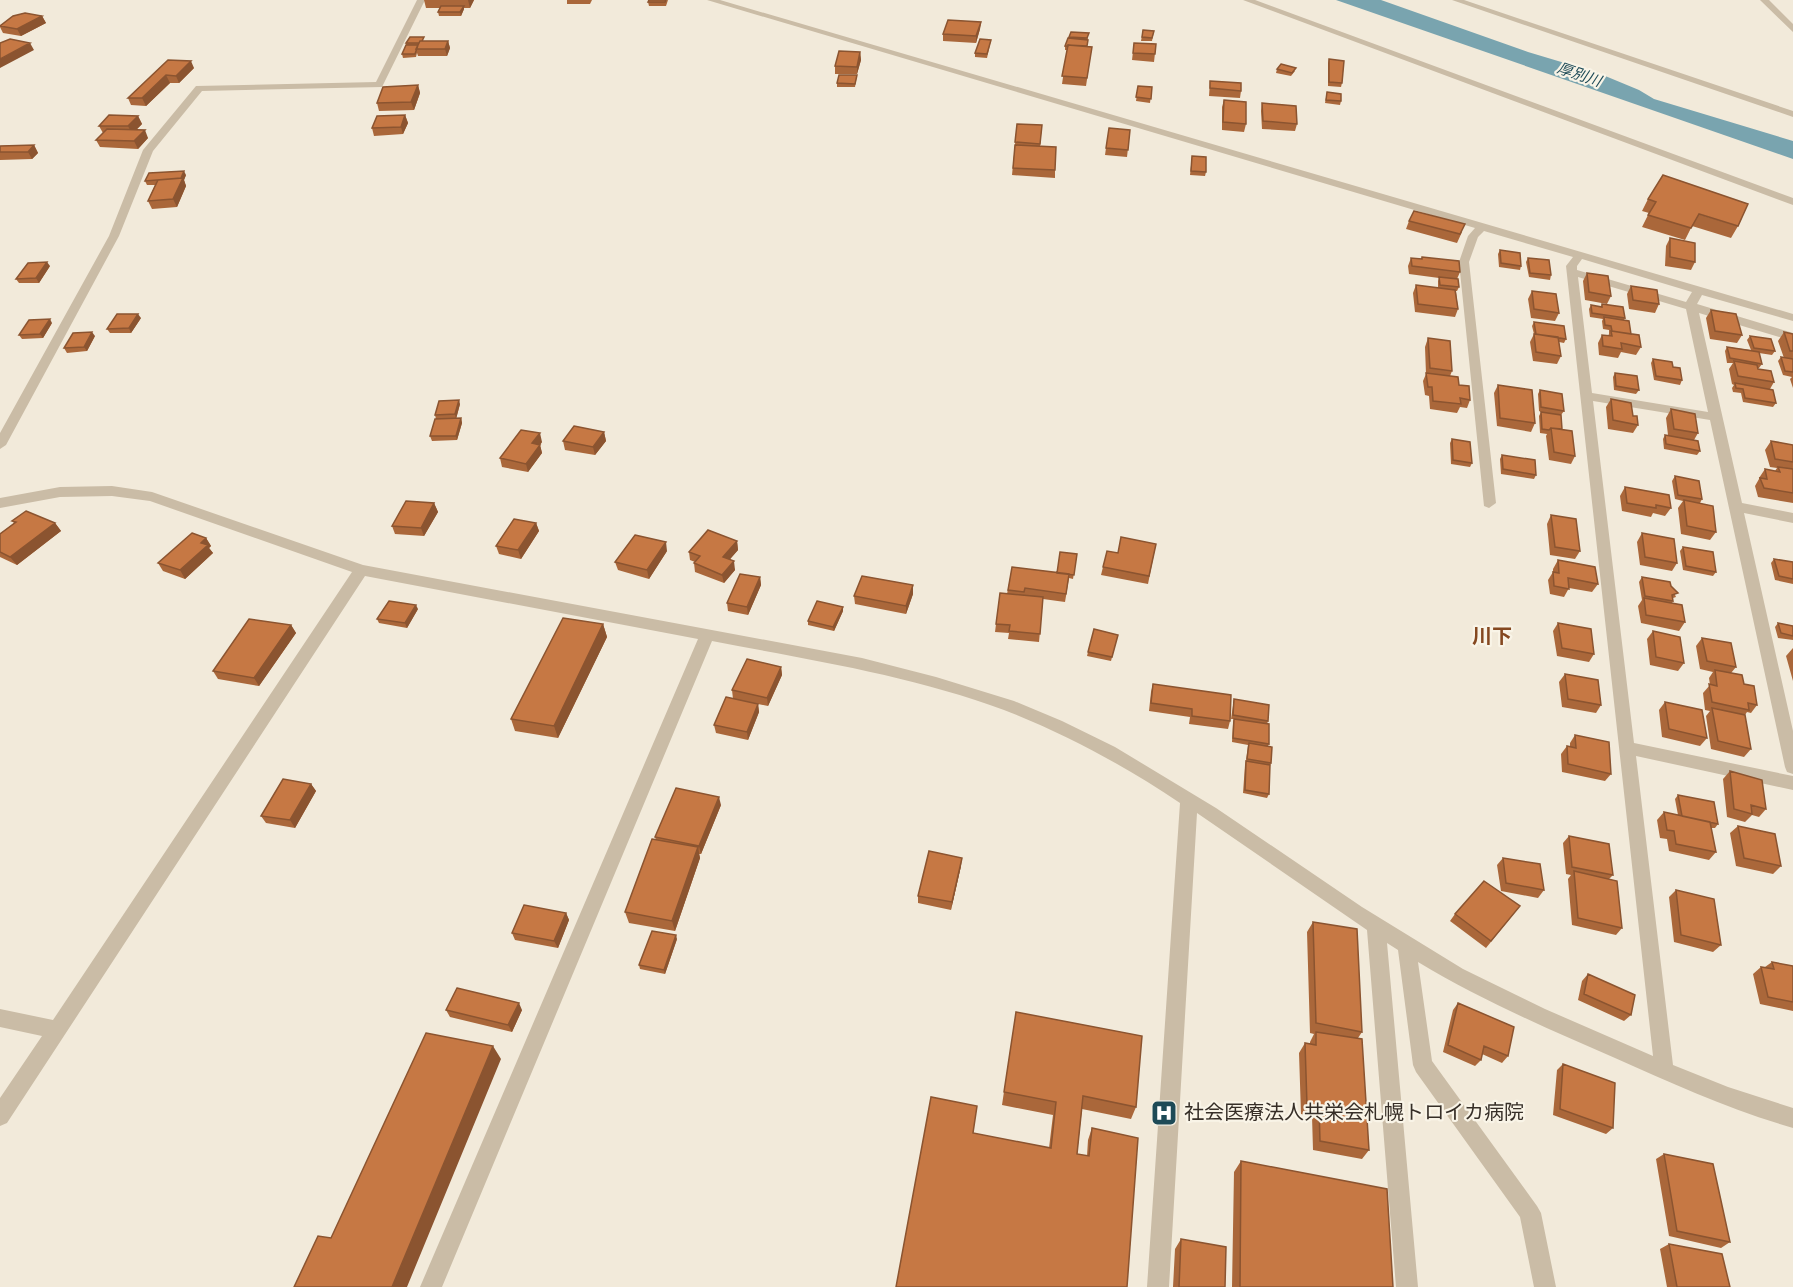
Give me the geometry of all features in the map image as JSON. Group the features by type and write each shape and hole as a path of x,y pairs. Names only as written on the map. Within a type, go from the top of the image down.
{"street":[{"path":"0,445 114,236 148,150 199,88 379,85 421,0"},
{"path":"711,0 1793,318"},
{"path":"1247,0 1793,202"},
{"path":"1456,0 1793,114"},
{"path":"1764,0 1793,29"},
{"path":"1483,226 1473,236 1464,262 1489,504"},
{"path":"1580,255 1571,266 1664,1071"},
{"path":"1572,272 1793,337"},
{"path":"1699,290 1690,304 1793,767"},
{"path":"1586,396 1716,417"},
{"path":"0,503 60,492 112,491 152,497 361,570 862,663 981,695 1057,725 1151,775 1376,925 1455,974 1530,1012 1664,1071 1741,1102 1793,1118"},
{"path":"1736,507 1793,518"},
{"path":"0,1116 361,570"},
{"path":"431,1287 707,634"},
{"path":"1627,748 1793,783"},
{"path":"1158,1287 1189,800"},
{"path":"1376,925 1407,1287"},
{"path":"1406,943 1423,1065 1530,1213 1545,1287"},
{"path":"0,1018 57,1030"}],"water":[{"name":"厚別川","path":"1336,0 1381,0 1528,52 1598,73 1639,90 1654,99 1793,141 1793,159"}],"building":[{"path":"649,0 666,0 665,2 648,2"},
{"path":"441,6 464,6 460,12 438,12"},
{"path":"25,13 42,16 17,29 0,26 13,16"},
{"path":"948,20 981,22 976,36 943,34"},
{"path":"1143,30 1154,31 1152,38 1142,37"},
{"path":"1071,32 1089,33 1087,38 1069,37"},
{"path":"410,37 424,37 419,43 406,43"},
{"path":"1068,38 1088,40 1087,46 1065,46"},
{"path":"10,39 30,43 0,59 0,43"},
{"path":"980,39 991,40 987,54 975,53"},
{"path":"420,41 448,41 445,49 416,49"},
{"path":"1134,43 1156,44 1155,54 1133,53"},
{"path":"406,45 418,45 415,54 402,54"},
{"path":"1068,45 1092,47 1087,78 1062,76"},
{"path":"839,51 860,52 857,67 835,66"},
{"path":"1329,59 1344,61 1342,83 1329,82"},
{"path":"168,60 191,61 176,76 166,75 142,98 128,98"},
{"path":"1281,64 1296,68 1292,73 1277,69"},
{"path":"839,75 857,75 855,84 837,83"},
{"path":"1210,81 1241,83 1241,91 1210,88"},
{"path":"418,85 411,102 377,103 383,87"},
{"path":"1138,86 1152,87 1151,99 1136,97"},
{"path":"1327,92 1341,94 1341,101 1326,100"},
{"path":"1224,100 1246,102 1246,124 1223,122"},
{"path":"1262,103 1296,106 1297,124 1263,121"},
{"path":"109,115 138,116 128,126 99,126"},
{"path":"405,115 401,127 372,128 377,116"},
{"path":"1017,124 1042,125 1040,144 1015,142"},
{"path":"1109,128 1130,130 1128,150 1106,148"},
{"path":"107,129 145,130 134,141 96,140"},
{"path":"34,145 28,152 0,152 0,146"},
{"path":"1015,145 1056,147 1055,170 1013,168"},
{"path":"1192,156 1206,157 1206,172 1191,171"},
{"path":"184,171 181,178 145,181 149,173"},
{"path":"1663,175 1748,204 1738,226 1699,214 1691,228 1648,215 1656,202 1648,199"},
{"path":"183,178 173,199 148,201 158,180"},
{"path":"1414,211 1465,224 1460,234 1409,221"},
{"path":"1670,238 1695,243 1695,262 1670,257"},
{"path":"1500,250 1520,253 1521,266 1501,263"},
{"path":"1422,257 1459,261 1460,272 1412,266 1411,258 1422,259"},
{"path":"1528,258 1549,260 1551,275 1530,273"},
{"path":"47,262 36,278 16,279 28,263"},
{"path":"1587,273 1608,276 1611,296 1589,292"},
{"path":"1439,277 1458,279 1459,287 1440,285"},
{"path":"1416,285 1455,290 1458,309 1418,304"},
{"path":"1631,286 1657,290 1659,304 1633,300"},
{"path":"1532,291 1556,294 1559,313 1534,309"},
{"path":"1602,304 1623,307 1625,318 1592,313 1591,305 1602,307"},
{"path":"1711,310 1736,314 1742,335 1715,331"},
{"path":"117,314 138,314 129,328 107,329"},
{"path":"1604,317 1629,321 1631,334 1612,331 1611,326 1605,325"},
{"path":"50,319 40,334 19,335 29,320"},
{"path":"1534,322 1564,326 1566,339 1536,334"},
{"path":"1611,331 1639,335 1641,347 1621,343 1622,349 1603,346 1602,335 1612,336"},
{"path":"92,332 84,347 64,348 73,333"},
{"path":"1784,332 1793,334 1793,351 1790,351"},
{"path":"1534,334 1558,337 1561,356 1536,352"},
{"path":"1750,336 1771,339 1775,351 1754,348"},
{"path":"1428,338 1450,341 1452,371 1430,368"},
{"path":"1727,347 1759,352 1762,364 1730,358"},
{"path":"1781,357 1793,359 1793,372 1785,371"},
{"path":"1653,359 1672,362 1673,367 1680,368 1682,380 1656,376"},
{"path":"1734,361 1757,365 1758,369 1771,371 1774,382 1738,376"},
{"path":"1426,373 1458,377 1459,385 1469,386 1470,400 1460,398 1461,404 1433,401 1432,387 1428,387"},
{"path":"1615,373 1637,376 1639,390 1616,386"},
{"path":"1735,383 1773,390 1776,403 1745,398 1743,389 1736,388"},
{"path":"1498,385 1532,390 1535,423 1500,418"},
{"path":"1540,390 1562,394 1564,411 1541,407"},
{"path":"1611,399 1631,403 1633,416 1637,416 1638,425 1613,420"},
{"path":"459,400 455,414 435,415 439,401"},
{"path":"1671,409 1695,414 1698,433 1674,429"},
{"path":"1541,412 1561,415 1562,429 1542,429"},
{"path":"461,418 456,436 430,436 435,419"},
{"path":"574,426 604,432 593,447 563,441"},
{"path":"1551,428 1572,431 1575,456 1554,452"},
{"path":"521,430 540,433 532,443 540,445 526,464 500,458"},
{"path":"1665,435 1698,441 1700,451 1666,444"},
{"path":"1452,439 1470,442 1472,463 1453,460"},
{"path":"1771,441 1793,445 1793,462 1775,459"},
{"path":"1502,455 1535,460 1536,475 1503,469"},
{"path":"1778,467 1793,469 1793,493 1764,488 1760,478 1767,479 1765,469 1780,472"},
{"path":"1675,476 1699,481 1702,499 1678,495"},
{"path":"1625,487 1669,495 1671,508 1627,503"},
{"path":"1684,500 1713,506 1716,532 1687,526"},
{"path":"406,501 434,503 421,528 392,526"},
{"path":"26,511 55,523 10,557 0,552 0,534"},
{"path":"1551,515 1576,519 1580,551 1555,547"},
{"path":"514,519 536,523 518,550 496,546"},
{"path":"708,530 737,541 723,557 734,561 722,575 694,563 700,556 689,552"},
{"path":"192,533 206,538 201,543 208,545 180,570 158,563"},
{"path":"1642,533 1674,539 1677,563 1645,557"},
{"path":"635,535 666,542 647,570 615,562"},
{"path":"1121,537 1156,544 1149,576 1103,567 1107,551 1118,553"},
{"path":"1683,547 1713,552 1716,572 1686,566"},
{"path":"1060,552 1077,554 1074,575 1057,573"},
{"path":"1774,559 1793,562 1793,579 1779,576"},
{"path":"1558,560 1595,567 1598,584 1568,578 1569,589 1554,586 1553,572 1559,573"},
{"path":"1012,567 1069,574 1066,594 1025,588 1024,592 1008,590"},
{"path":"740,574 760,577 747,607 727,603"},
{"path":"862,576 913,585 906,606 854,596"},
{"path":"1642,577 1670,582 1678,593 1672,595 1673,601 1645,596"},
{"path":"1000,593 1043,597 1040,634 1009,631 1010,625 996,624"},
{"path":"1644,598 1682,605 1685,622 1646,615"},
{"path":"389,601 416,605 405,623 377,619"},
{"path":"817,601 843,607 833,627 808,621"},
{"path":"563,618 603,624 554,726 511,719"},
{"path":"249,619 291,625 254,678 213,671"},
{"path":"1558,623 1591,629 1594,654 1562,648"},
{"path":"1778,623 1793,626 1793,636 1781,633"},
{"path":"1094,629 1118,635 1112,657 1088,652"},
{"path":"1653,631 1680,637 1684,663 1656,657"},
{"path":"1702,638 1731,643 1736,667 1707,661"},
{"path":"747,659 781,667 767,698 732,690"},
{"path":"1715,670 1742,675 1744,684 1754,686 1757,705 1748,703 1749,710 1712,702 1709,684 1717,686"},
{"path":"1565,674 1598,680 1601,705 1568,699"},
{"path":"1153,684 1231,695 1230,721 1192,716 1192,709 1151,703"},
{"path":"726,697 758,704 747,732 714,725"},
{"path":"1234,699 1269,705 1268,721 1233,715"},
{"path":"1665,702 1702,710 1707,738 1669,729"},
{"path":"1712,708 1745,715 1751,749 1718,741"},
{"path":"1234,719 1269,724 1269,744 1233,738"},
{"path":"1575,735 1609,742 1611,774 1568,764 1567,746 1576,748"},
{"path":"1249,743 1272,747 1271,763 1247,759"},
{"path":"1246,761 1270,765 1269,794 1245,790"},
{"path":"1730,771 1762,780 1766,809 1751,805 1752,814 1734,809"},
{"path":"283,779 311,784 290,820 261,816"},
{"path":"676,788 719,797 699,846 655,837"},
{"path":"1678,795 1714,802 1718,824 1682,816"},
{"path":"1664,812 1710,822 1716,852 1676,844 1674,831 1667,830"},
{"path":"1738,826 1775,834 1781,866 1744,858"},
{"path":"1569,836 1609,844 1613,875 1572,867"},
{"path":"652,839 698,847 672,921 625,912"},
{"path":"929,851 962,858 952,902 918,896"},
{"path":"1503,858 1540,864 1544,890 1506,883"},
{"path":"1574,871 1617,881 1622,928 1578,918"},
{"path":"1484,881 1520,906 1491,941 1455,914"},
{"path":"1676,890 1714,899 1721,945 1681,935"},
{"path":"524,905 566,913 554,941 512,933"},
{"path":"1313,922 1357,929 1362,1032 1316,1023"},
{"path":"652,931 676,935 664,970 639,965"},
{"path":"1772,962 1793,966 1793,1002 1768,997 1761,967 1774,969"},
{"path":"1588,974 1635,995 1631,1015 1584,994"},
{"path":"457,988 519,1003 508,1025 446,1010"},
{"path":"1458,1003 1514,1027 1508,1056 1484,1046 1481,1060 1448,1045"},
{"path":"1016,1012 1142,1036 1136,1107 1083,1096 1077,1154 1089,1156 1092,1128 1138,1138 1127,1287 896,1287 931,1097 977,1106 973,1133 1051,1148 1056,1102 1004,1092"},
{"path":"1316,1032 1362,1039 1369,1150 1320,1141 1319,1107 1307,1105 1305,1043 1316,1045"},
{"path":"426,1033 493,1046 392,1287 294,1287 318,1236 331,1238"},
{"path":"1563,1064 1615,1083 1613,1128 1560,1109"},
{"path":"1664,1154 1713,1164 1730,1242 1677,1231"},
{"path":"1241,1161 1387,1189 1393,1287 1240,1287"},
{"path":"1181,1239 1226,1247 1225,1287 1179,1287"},
{"path":"1669,1244 1722,1254 1730,1287 1677,1287"}],"place":[{"name":"社会医療法人共栄会札幌トロイカ病院","path":"1164,1113"}],"district":[{"name":"川下","path":"1492,637"}]}
